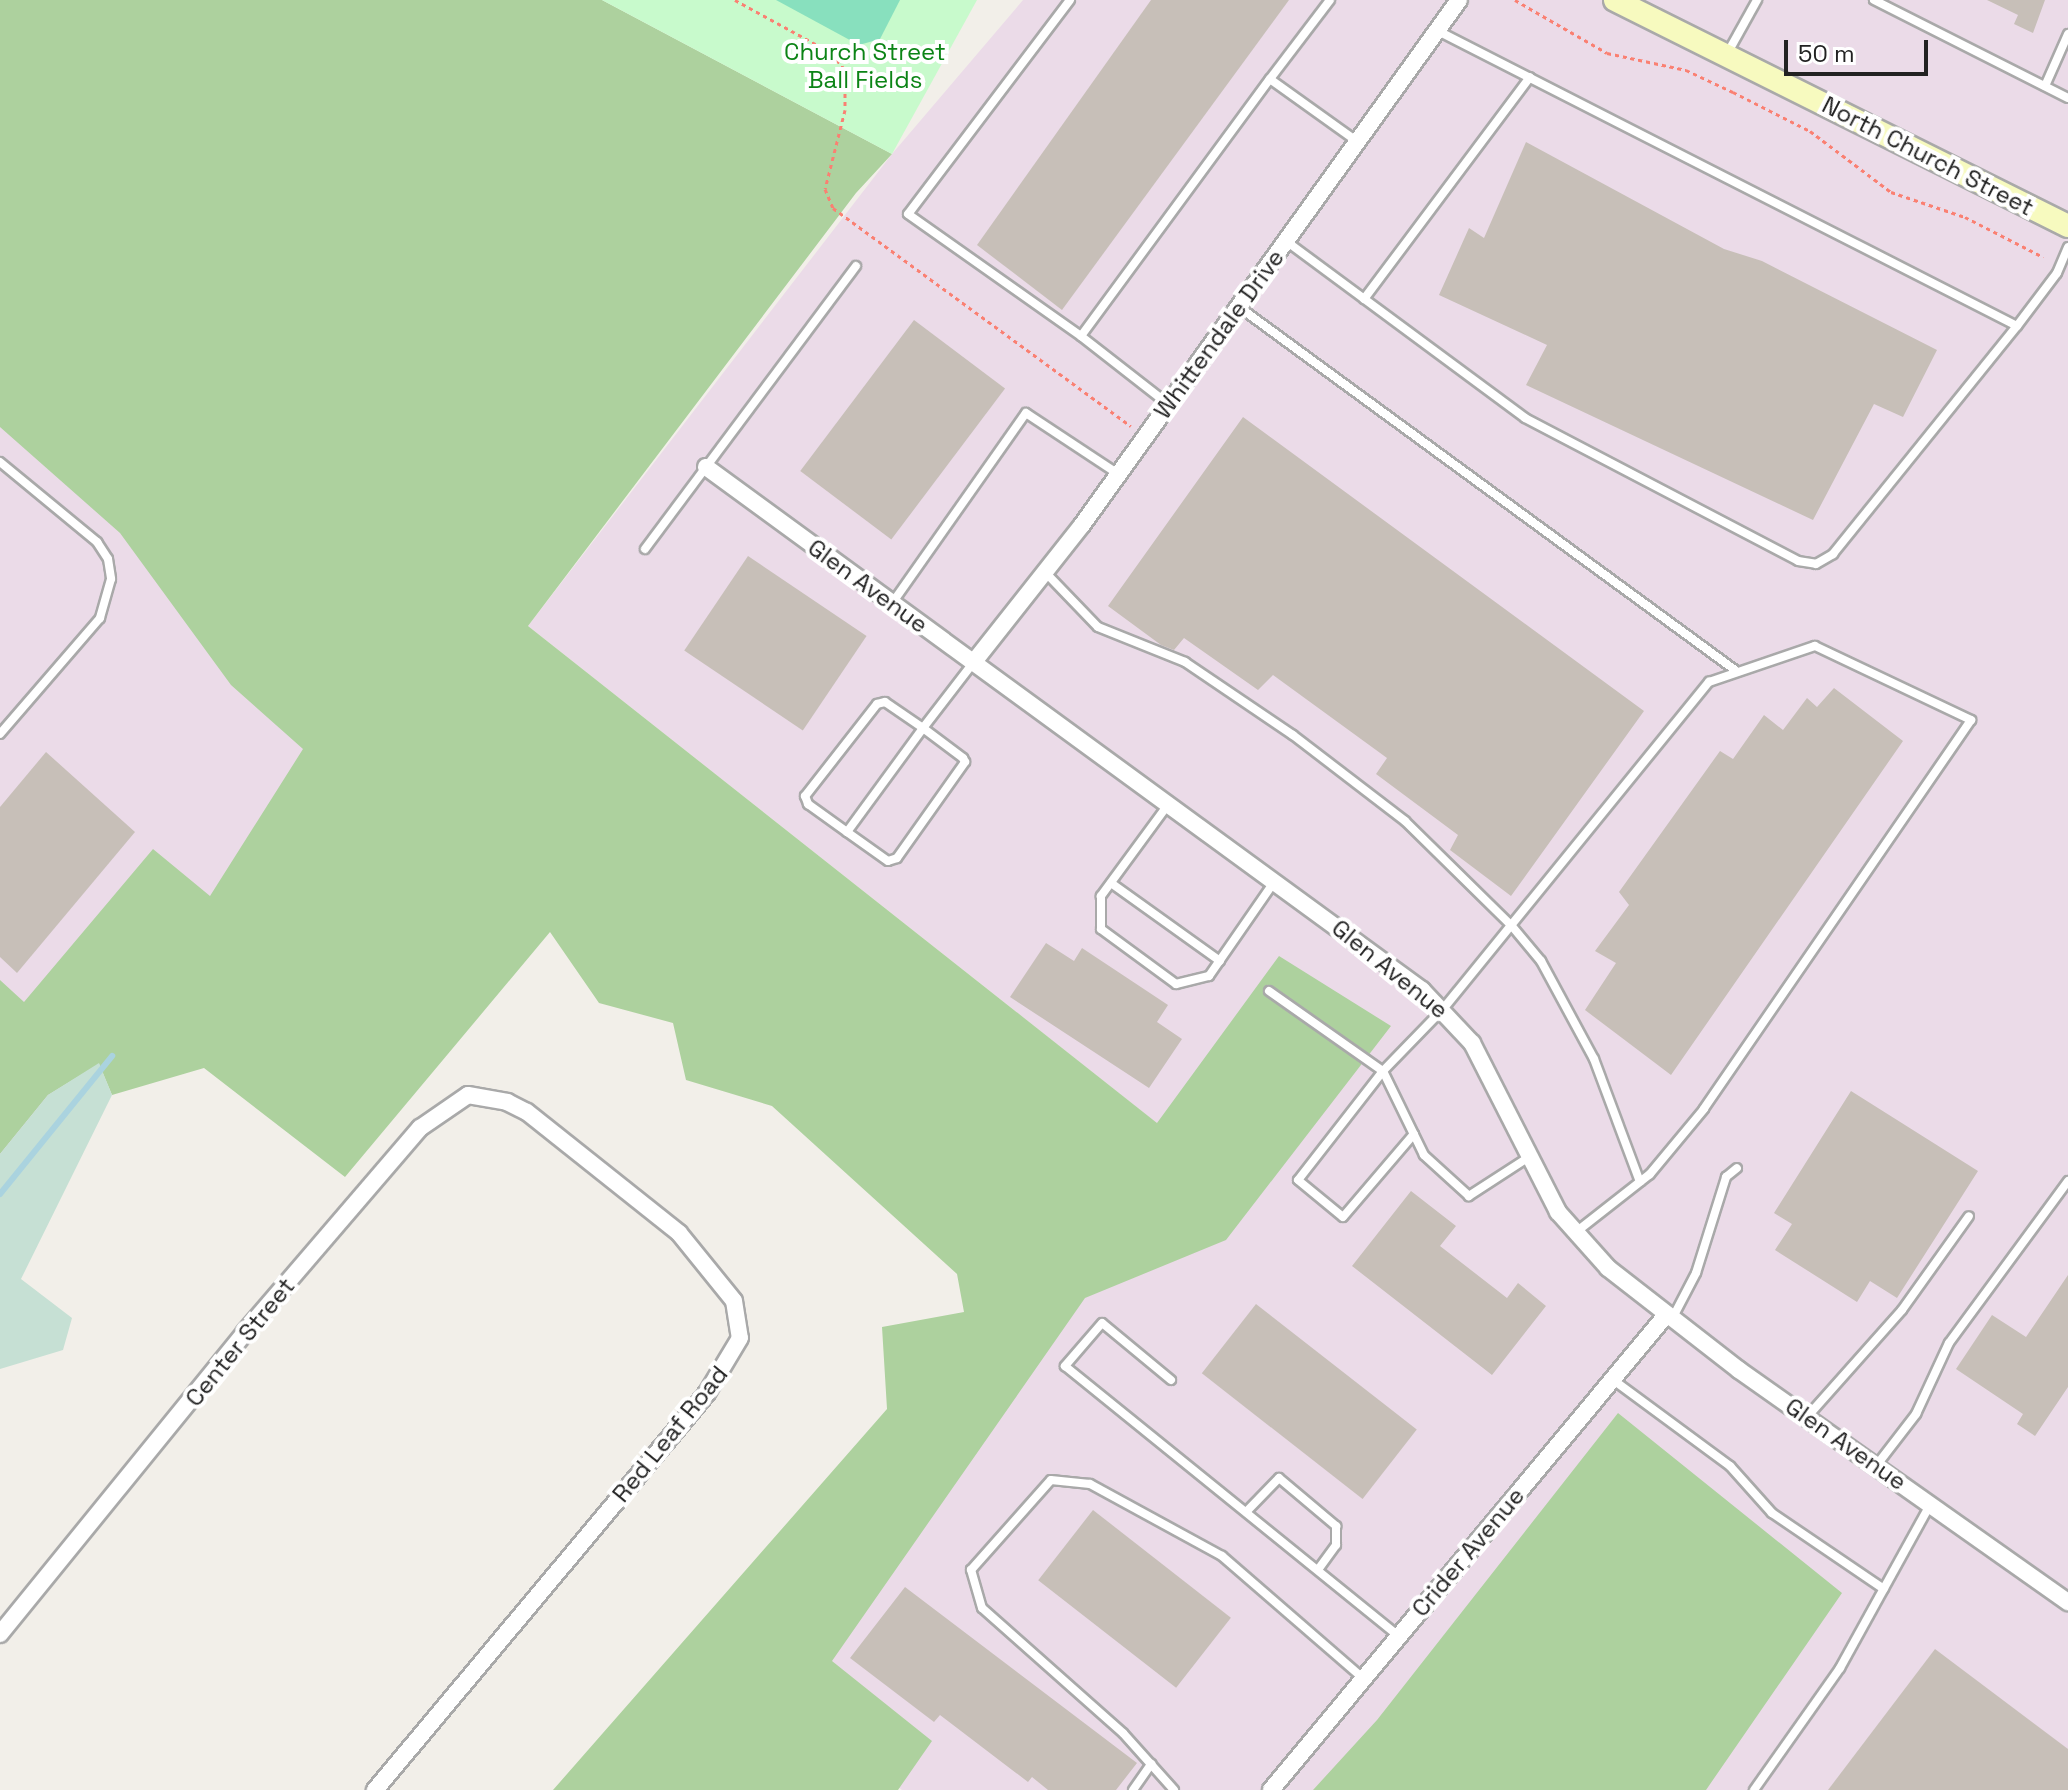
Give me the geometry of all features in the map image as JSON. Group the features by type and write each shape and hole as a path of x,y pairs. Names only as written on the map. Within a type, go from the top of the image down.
{"main road":[{"name":"North Church Street","path":"1615,0 2068,226"}],"street":[{"name":"Whittendale Drive","path":"973,663 1118,474 1459,0"},
{"name":"Glen Avenue","path":"706,467 1167,806 1392,965 1443,1009 1491,1075 1529,1157 1576,1233 1669,1317 2068,1602"},
{"name":"Center Street","path":"0,1634 245,1332 420,1128 468,1095 507,1102"},
{"name":"Red Leaf Road","path":"375,1790 707,1393 740,1338 734,1301 679,1233 527,1112 507,1102"},
{"name":"Crider Avenue","path":"1271,1790 1612,1379 1669,1317"}],"lane":[{"path":"1070,0 908,214 1081,336 1169,404"},
{"path":"1081,336 1330,0"},
{"path":"1726,55 1757,0"},
{"path":"1874,0 2068,98"},
{"path":"1438,31 2017,326"},
{"path":"2045,86 2068,34"},
{"path":"1364,299 1530,77"},
{"path":"1270,79 1358,142"},
{"path":"1286,241 1525,418 1798,561 1816,564 1833,554 2017,326 2057,273 2068,247"},
{"path":"645,549 856,266"},
{"path":"1238,307 1735,670"},
{"path":"893,602 1026,413 1118,474"},
{"path":"0,462 97,542 108,559 111,579 100,618 0,734"},
{"path":"1045,572 1098,627 1185,662 1293,735 1405,821 1511,925 1541,961 1594,1059 1640,1182"},
{"path":"1414,1134 1343,1217 1298,1180 1383,1071 1443,1009 1709,682 1735,670 1815,646 1971,720 1704,1109 1640,1182 1576,1233"},
{"path":"847,832 973,663"},
{"path":"885,702 965,762 894,860 847,832 808,804 805,796 877,704 885,702"},
{"path":"1167,806 1101,896 1101,929 1163,975 1176,984 1209,976 1274,882"},
{"path":"1111,883 1220,961"},
{"path":"1269,991 1383,1071 1424,1155 1469,1196 1529,1157"},
{"path":"1669,1317 1696,1273 1726,1177 1737,1168"},
{"path":"1876,1466 1916,1414 1949,1343 2068,1181"},
{"path":"1807,1417 1902,1310 1969,1216"},
{"path":"1171,1380 1102,1323 1065,1366 1319,1568 1399,1636"},
{"path":"1612,1379 1730,1466 1772,1513 1884,1589"},
{"path":"1247,1511 1279,1478 1336,1526 1336,1545 1319,1568"},
{"path":"1174,1790 1123,1733 982,1608 971,1570 1051,1480 1090,1484 1222,1556 1364,1679"},
{"path":"1754,1790 1840,1668 1931,1504"},
{"path":"1133,1790 1151,1764"}],"path":[{"path":"1515,0 1607,53 1686,70 1733,92 1810,131 1891,192 1965,217 2043,257"}],"shaded area":[{"path":"1023,0 2068,0 2068,1790 902,1790 781,1698 1158,1124 528,626 892,154"},
{"path":"0,420 349,720 217,900 0,1161"}],"green space":[{"path":"0,0 602,0 892,154 856,193 528,626 1157,1123 1279,956 1391,1026 1226,1240 1085,1298 832,1661 932,1741 898,1790 553,1790 887,1409 882,1327 964,1312 957,1274 772,1106 686,1080 673,1023 599,1003 550,932 345,1177 204,1068 112,1095 99,1064 48,1095 0,1154 0,980 24,1002 153,849 210,896 303,749 231,685 120,533 0,427"},
{"name":"Church Street Ball Fields","path":"602,0 977,0 892,154"},
{"path":"776,0 900,0 880,39 859,45"},
{"path":"99,1063 112,1095 21,1279 72,1318 63,1350 0,1369 0,1154 48,1095"},
{"path":"1618,1413 1842,1593 1706,1790 1313,1790 1377,1720"}],"building":[{"path":"1151,0 1289,0 1062,310 977,245"},
{"path":"1987,0 2045,0 2033,33 2014,24 2018,15"},
{"path":"1526,142 1724,249 1762,261 1937,350 1903,417 1874,404 1813,520 1526,385 1547,345 1439,295 1469,228 1484,238"},
{"path":"914,320 1005,389 891,540 800,471"},
{"path":"1243,417 1644,711 1511,896 1450,850 1458,835 1376,774 1387,758 1273,675 1258,690 1184,638 1174,650 1161,645 1108,606"},
{"path":"748,556 867,636 803,730 684,651"},
{"path":"1834,688 1903,741 1671,1075 1585,1010 1616,963 1595,951 1629,905 1619,892 1720,751 1733,759 1764,715 1783,730 1807,698 1817,707"},
{"path":"46,752 135,832 17,973 0,957 0,807"},
{"path":"1046,943 1074,961 1082,948 1168,1005 1157,1022 1182,1039 1149,1088 1010,997"},
{"path":"1851,1091 1978,1171 1897,1298 1870,1281 1857,1302 1775,1250 1792,1224 1774,1213"},
{"path":"1411,1191 1456,1226 1440,1246 1507,1298 1518,1283 1546,1306 1492,1375 1352,1266"},
{"path":"2068,1275 2068,1387 2035,1436 2017,1424 2023,1414 1956,1369 1992,1315 2026,1337"},
{"path":"1256,1304 1417,1430 1363,1499 1202,1373"},
{"path":"1093,1510 1231,1618 1176,1688 1038,1580"},
{"path":"905,1587 1137,1763 1116,1790 1048,1790 1032,1777 1028,1782 940,1715 934,1722 850,1658"},
{"path":"1935,1649 2068,1749 2068,1790 1828,1790"}],"waterway":[{"path":"0,1194 112,1056"}]}
